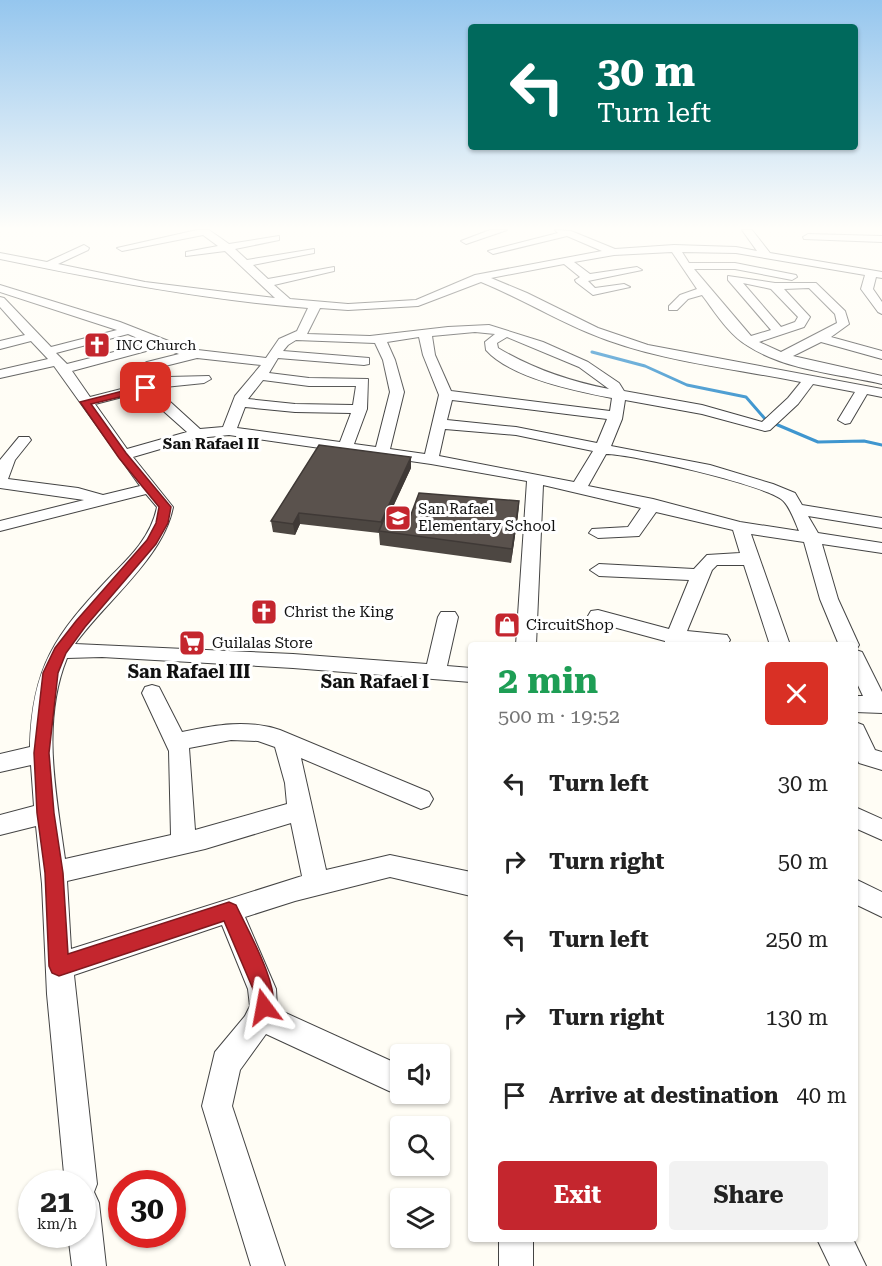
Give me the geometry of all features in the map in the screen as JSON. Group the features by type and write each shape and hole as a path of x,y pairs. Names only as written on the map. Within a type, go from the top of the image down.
{"street":[{"path":"3,289 196,355"},
{"path":"180,289 238,299 311,305 398,306 418,303 454,289"},
{"path":"272,289 287,303"},
{"path":"506,289 619,340 664,352 882,393"},
{"path":"590,289 593,292 611,289"},
{"path":"742,289 779,332"},
{"path":"749,341 800,324 804,317 778,289"},
{"path":"783,356 838,330 843,324 841,313 816,289"},
{"path":"867,289 882,310"},
{"path":"673,308 684,297 705,290 749,341 783,356 882,380"},
{"path":"311,305 350,294"},
{"path":"2,304 14,322 35,336 57,360 123,455 165,507 162,523 137,561 60,651 50,673 46,696 42,753 45,813 54,873 59,966 80,1170"},
{"path":"298,337 311,305"},
{"path":"229,431 239,402 283,342 298,337 357,340 472,329 502,331 504,334 591,368 617,388 619,395 614,416 600,450 579,487"},
{"path":"57,360 126,331"},
{"path":"425,334 429,354 446,396 431,459"},
{"path":"504,334 491,342 492,350 551,380 726,414 765,427 775,419 809,380"},
{"path":"0,345 35,336"},
{"path":"817,338 882,355"},
{"path":"379,339 389,360 397,392 382,452"},
{"path":"345,447 360,409 364,361 357,340"},
{"path":"0,375 57,360 162,343"},
{"path":"196,435 146,388 138,377 144,368 196,355 364,361"},
{"path":"260,376 309,382 363,382"},
{"path":"85,402 183,378 204,379"},
{"path":"845,420 863,390"},
{"path":"446,396 528,403 614,416"},
{"path":"239,402 295,408 360,409"},
{"path":"440,424 516,431 600,450 710,470 789,496 811,537 829,599 848,642"},
{"path":"123,455 196,435 229,431 431,459 579,487 740,527 881,549"},
{"path":"24,440 4,459 0,482 78,493 103,500"},
{"path":"526,642 535,478"},
{"path":"0,526 150,488"},
{"path":"598,533 633,532 653,504"},
{"path":"797,509 882,523"},
{"path":"740,527 753,559 779,642"},
{"path":"675,641 699,575 713,559 753,559"},
{"path":"598,570 699,575"},
{"path":"598,616 675,641 720,640"},
{"path":"435,672 448,618"},
{"path":"60,651 102,650 293,661 468,675"},
{"path":"858,663 879,704 858,704"},
{"path":"152,693 176,742 180,763 183,843"},
{"path":"176,742 215,734 242,732 270,734 421,799"},
{"path":"858,738 867,757 882,762"},
{"path":"285,742 297,783 300,810 316,883"},
{"path":"0,763 42,753"},
{"path":"54,873 183,843 300,810"},
{"path":"0,825 45,813"},
{"path":"858,818 882,830"},
{"path":"59,966 316,883 390,866 468,883"},
{"path":"858,893 882,905"},
{"path":"229,911 262,989 264,1007 226,1063 217,1106 268,1266"},
{"path":"260,1016 390,1075"},
{"path":"516,1242 516,1266"},
{"path":"836,1242 849,1266"},
{"path":"87,1248 89,1266"}],"building":[{"path":"319,445 411,457 381,522 299,513 293,524 271,521"},
{"path":"419,493 519,501 512,549 379,531 385,517 409,520"}],"waterway":[{"path":"592,352 645,366 687,385 746,397 766,420 818,442 864,441 882,445"}],"place":[{"name":"INC Church","path":"97,345"},
{"name":"San Rafael Elementary School","path":"398,518"},
{"name":"Christ the King","path":"264,612"},
{"name":"CircuitShop","path":"507,625"},
{"name":"Guilalas Store","path":"192,643"}],"district":[{"name":"San Rafael II","path":"211,444"},
{"name":"San Rafael III","path":"189,672"},
{"name":"San Rafael I","path":"375,682"}],"route":[{"path":"146,388 85,402 123,455 165,507 162,523 152,541 60,651 50,673 42,753 45,813 54,873 59,966 229,911 262,989 264,1007"}]}
